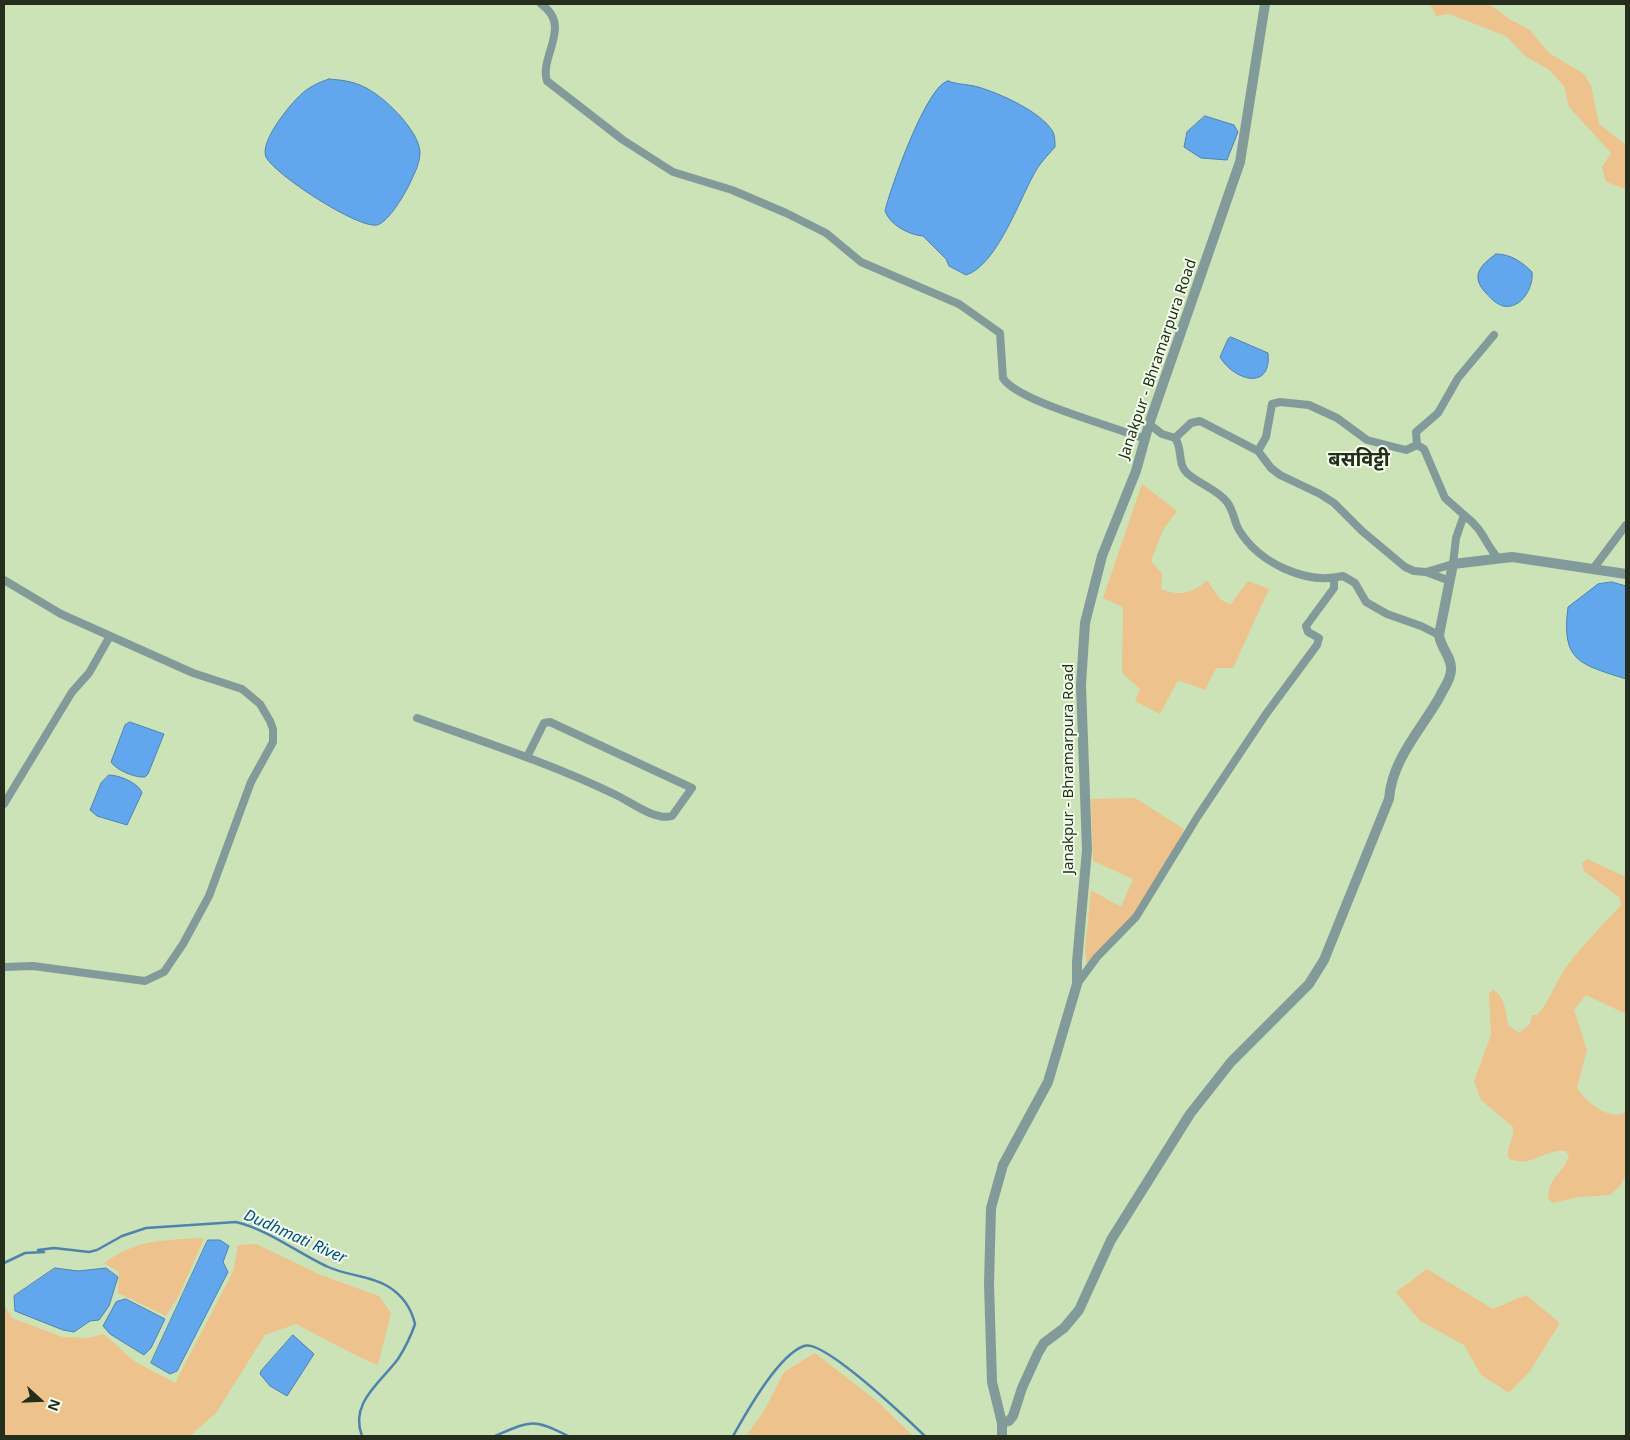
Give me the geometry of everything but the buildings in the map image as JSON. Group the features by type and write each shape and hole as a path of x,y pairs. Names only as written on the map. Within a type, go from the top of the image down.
{"street":[{"path":"542,4 549,9 554,20 554,44 545,74 547,81 623,140 682,177 732,190 786,213 826,233 861,262 959,304 998,330 1002,338 1003,378 1013,389 1070,413 1117,427 1145,439"},
{"name":"Janakpur - Bhramarpura Road","path":"1002,1436 1002,1423 992,1382 989,1284 991,1208 1003,1166 1048,1082 1078,984 1077,962 1087,850 1081,685 1085,623 1102,556 1136,471 1148,424 1240,162 1265,4"},
{"path":"1416,445 1416,432 1438,413 1458,378 1494,335"},
{"path":"1258,451 1266,437 1272,404 1280,402 1309,405 1323,410 1344,422 1367,440 1406,450 1416,445"},
{"path":"1175,438 1191,423 1200,421 1258,451 1270,468 1334,503 1362,531 1404,567 1414,571 1426,572 1450,581"},
{"path":"1148,424 1162,434 1175,438 1181,445 1183,467 1187,473 1204,482 1227,501 1236,518 1239,530 1266,557 1302,577 1334,578 1343,576 1355,583 1366,602 1387,614 1421,626 1439,636"},
{"path":"1416,445 1424,449 1445,498 1478,525 1491,550 1498,558"},
{"path":"1002,1423 1009,1421 1013,1416 1031,1367 1044,1343 1064,1328 1079,1310 1090,1282 1111,1240 1190,1114 1231,1062 1309,984 1324,960 1389,800 1390,785 1395,770 1406,748 1425,722 1451,673 1451,661 1442,647 1439,636 1456,538 1464,515"},
{"path":"1593,570 1626,525"},
{"path":"1426,572 1453,564 1512,557 1626,574"},
{"path":"1078,984 1097,957 1136,917 1217,787 1266,714 1295,676 1298,668 1317,645 1319,638 1308,632 1306,626 1334,588 1334,578"},
{"path":"4,580 61,614 193,673 242,689 260,704 273,729 273,742 251,782 210,896 164,972 145,980 32,966 4,967"},
{"path":"4,804 72,692 89,673 110,636"},
{"path":"417,718 527,757 595,785 658,816 672,816 692,788 550,722 542,727 527,757"}],"shaded area":[{"path":"1430,4 1489,4 1511,20 1529,29 1549,53 1584,74 1591,86 1599,124 1626,145 1626,189 1606,182 1602,167 1611,153 1569,107 1564,86 1548,69 1525,56 1506,36 1449,14 1436,16"},
{"path":"1142,484 1177,511 1163,530 1151,561 1162,574 1161,589 1173,593 1191,591 1207,580 1220,599 1230,605 1248,581 1269,589 1233,668 1216,668 1205,690 1178,680 1160,714 1135,701 1140,689 1122,673 1123,607 1103,598"},
{"path":"1135,798 1184,829 1167,863 1135,914 1087,966 1085,951 1091,890 1121,907 1133,879 1093,861 1091,799"},
{"path":"1587,859 1626,877 1626,1014 1586,995 1574,1010 1587,1050 1577,1088 1586,1099 1599,1109 1613,1114 1626,1112 1626,1175 1620,1186 1610,1195 1578,1197 1553,1203 1548,1199 1549,1191 1553,1181 1569,1157 1566,1151 1557,1151 1525,1161 1509,1159 1508,1151 1513,1135 1513,1127 1481,1100 1474,1081 1491,1035 1489,994 1493,989 1500,996 1506,1010 1508,1025 1519,1033 1530,1024 1532,1015 1537,1015 1541,1010 1576,954 1621,905 1620,898 1584,871 1582,863"},
{"path":"204,1239 179,1295 166,1316 118,1293 119,1272 104,1263 138,1245"},
{"path":"256,1244 321,1275 379,1296 391,1313 378,1365 296,1324 265,1335 216,1413 190,1436 4,1436 4,1305 12,1318 63,1337 87,1338 104,1334 134,1361 175,1383 233,1272 238,1245"},
{"path":"1427,1269 1493,1309 1526,1295 1560,1323 1530,1371 1509,1393 1481,1375 1464,1345 1420,1321 1396,1292"},
{"path":"815,1353 878,1402 913,1436 746,1436 764,1411 784,1372"}],"water":[{"path":"329,79 358,84 370,90 398,114 418,143 419,160 409,186 392,213 382,223 377,225 367,224 353,218 317,199 284,175 266,157 267,141 278,121 305,91"},
{"path":"948,81 987,90 1019,104 1040,117 1053,132 1055,139 1055,147 1036,170 997,246 977,269 966,275 949,266 946,259 923,236 912,234 896,225 887,216 885,211 910,139 920,118 939,87"},
{"path":"1205,116 1234,125 1238,132 1227,160 1201,158 1184,147 1187,132"},
{"path":"1496,254 1507,255 1516,259 1532,272 1531,284 1525,296 1521,301 1509,306 1503,306 1494,301 1479,282 1478,277 1481,267"},
{"path":"1231,337 1268,353 1268,365 1264,373 1258,377 1250,378 1234,372 1226,365 1220,357 1228,339"},
{"path":"1612,582 1626,586 1626,679 1585,664 1571,650 1568,639 1568,607 1598,584"},
{"path":"130,722 164,734 148,774 145,777 126,773 111,762 125,725"},
{"path":"109,775 128,780 137,786 142,793 127,825 97,816 90,810 101,783"},
{"path":"208,1240 220,1240 229,1246 223,1262 228,1272 177,1371 170,1374 151,1363"},
{"path":"55,1268 78,1271 106,1268 118,1277 109,1306 99,1320 90,1321 74,1332 63,1330 15,1311 14,1296"},
{"path":"126,1299 165,1319 151,1348 144,1355 110,1334 103,1326 116,1302"},
{"path":"293,1335 314,1354 287,1396 270,1386 260,1374"}],"waterway":[{"name":"Dudhmati River","path":"4,1263 25,1253 44,1252 38,1250 54,1248 89,1252 97,1250 122,1236 146,1228 236,1222 260,1230 334,1269 382,1283 394,1290 402,1298 409,1307 415,1324 408,1342 398,1359 363,1403 359,1424 362,1436"},
{"name":"Dudhmati River","path":"733,1436 754,1400 774,1372 794,1352 804,1346 814,1347 847,1367 925,1436"},
{"name":"Dudhmati River","path":"495,1436 516,1427 532,1424 547,1426 568,1436"}],"district":[{"name":"बसविट्टी","path":"1359,460"}]}
